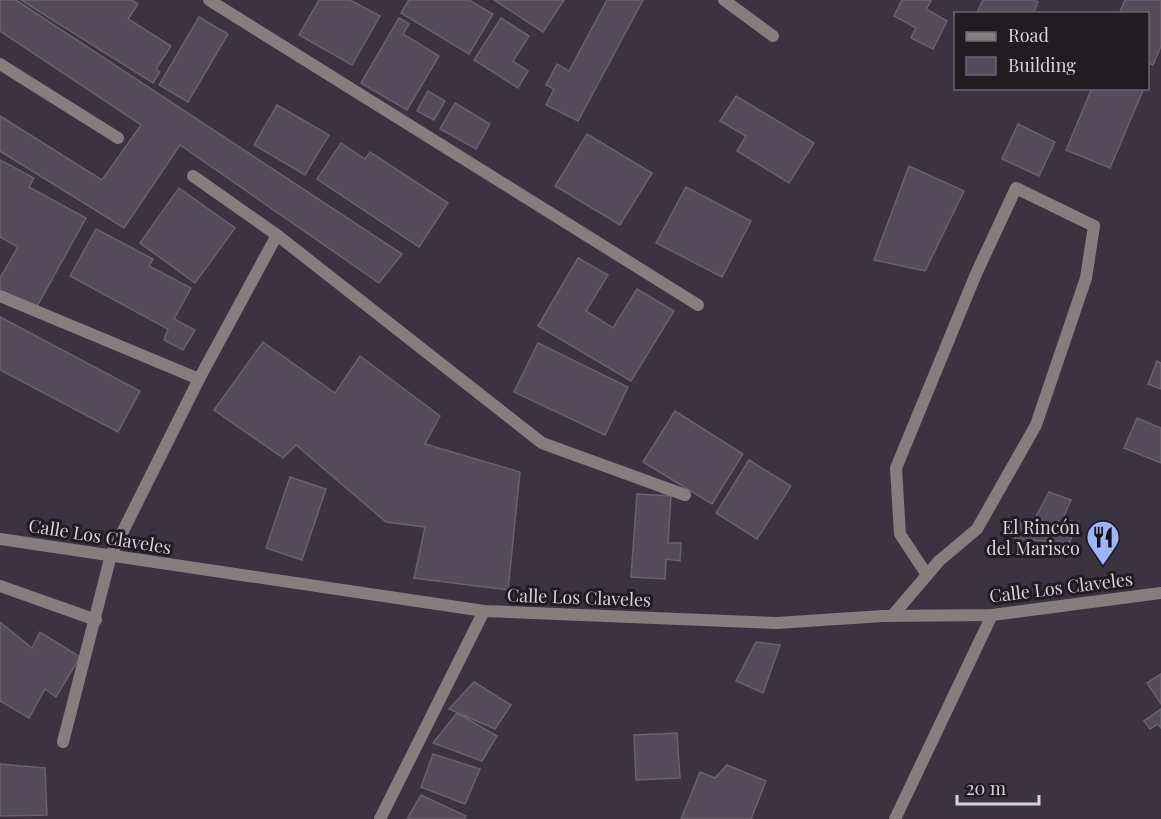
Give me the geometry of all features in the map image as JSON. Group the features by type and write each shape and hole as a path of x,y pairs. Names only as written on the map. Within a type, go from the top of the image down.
{"street":[{"path":"209,0 698,305"},
{"path":"724,0 773,36"},
{"path":"0,64 118,138"},
{"path":"193,176 277,235 542,443 685,495"},
{"path":"893,615 939,561 977,529 1036,425 1086,278 1095,226 1016,188 976,274 897,468 900,534 927,575"},
{"path":"63,742 111,555 199,379 277,235"},
{"path":"0,296 199,379"},
{"name":"Calle Los Claveles","path":"0,539 484,611 777,623 893,615 992,615 1161,593"},
{"path":"0,586 96,620"},
{"path":"380,819 484,611"},
{"path":"895,819 992,615"}],"building":[{"path":"0,0 16,0 402,254 379,283 180,145 124,228 0,151 0,116 102,180 141,125 0,31"},
{"path":"21,0 132,0 138,4 128,19 171,46 156,69 160,72 153,83"},
{"path":"319,0 350,0 380,16 352,65 299,35"},
{"path":"409,0 469,0 493,14 469,54 401,13"},
{"path":"494,0 564,0 543,32"},
{"path":"607,0 643,0 578,121 546,105 554,89 546,85 557,64 569,71"},
{"path":"902,0 929,0 931,1 926,9 947,21 933,49 911,38 916,28 894,16"},
{"path":"983,0 1033,0 1038,2 1034,12 977,12"},
{"path":"1125,0 1161,0 1161,46 1153,65 1149,63 1149,12 1120,12"},
{"path":"199,17 228,34 188,102 159,85"},
{"path":"399,18 409,24 403,34 439,56 407,110 361,83"},
{"path":"501,18 529,36 513,61 528,71 518,88 474,60"},
{"path":"1091,90 1143,90 1110,168 1066,150"},
{"path":"428,91 445,101 434,120 417,111"},
{"path":"736,96 814,143 789,183 737,151 746,136 720,121"},
{"path":"455,103 490,124 476,149 440,129"},
{"path":"277,105 329,135 305,175 254,145"},
{"path":"1018,124 1055,142 1039,176 1002,159"},
{"path":"587,134 652,173 620,225 555,186"},
{"path":"341,143 365,159 370,152 448,203 419,247 317,179"},
{"path":"0,160 34,178 29,187 86,218 35,310 0,291 0,278 18,247 0,237"},
{"path":"909,166 964,191 925,271 874,260"},
{"path":"686,187 751,221 722,277 656,243"},
{"path":"179,188 235,228 195,283 140,243"},
{"path":"96,229 153,259 149,266 191,288 174,319 195,330 183,350 164,340 168,329 70,276"},
{"path":"578,258 608,275 586,311 613,328 637,289 674,311 631,381 538,326"},
{"path":"0,317 140,391 118,432 0,370"},
{"path":"263,342 335,393 360,356 440,416 425,444 520,472 508,590 414,578 425,527 386,522 296,445 283,458 214,410"},
{"path":"538,343 628,387 605,435 514,392"},
{"path":"1157,361 1161,363 1161,389 1148,384"},
{"path":"675,411 743,454 712,504 643,462"},
{"path":"1137,418 1161,428 1161,463 1124,448"},
{"path":"749,460 791,486 757,539 716,513"},
{"path":"290,477 326,489 302,560 266,548"},
{"path":"1049,492 1071,500 1062,520 1079,522 1069,543 1015,539 1022,519 1034,520"},
{"path":"637,494 671,496 668,543 681,543 680,561 666,559 665,579 631,577"},
{"path":"0,622 32,648 40,632 80,657 56,697 45,689 29,718 0,701"},
{"path":"756,642 780,645 763,693 736,681"},
{"path":"1161,674 1161,704 1147,683"},
{"path":"474,682 511,705 495,729 449,709"},
{"path":"1161,709 1161,728 1158,724 1150,729 1144,721"},
{"path":"457,713 497,736 482,761 433,743"},
{"path":"677,733 680,778 636,780 634,735"},
{"path":"433,754 480,769 465,804 421,787"},
{"path":"0,764 45,768 47,815 0,816"},
{"path":"727,765 766,781 751,819 681,819 700,772 715,778"},
{"path":"421,795 466,816 464,819 407,819"}],"place":[{"name":"El Rincón del Marisco","path":"1103,566"}]}
